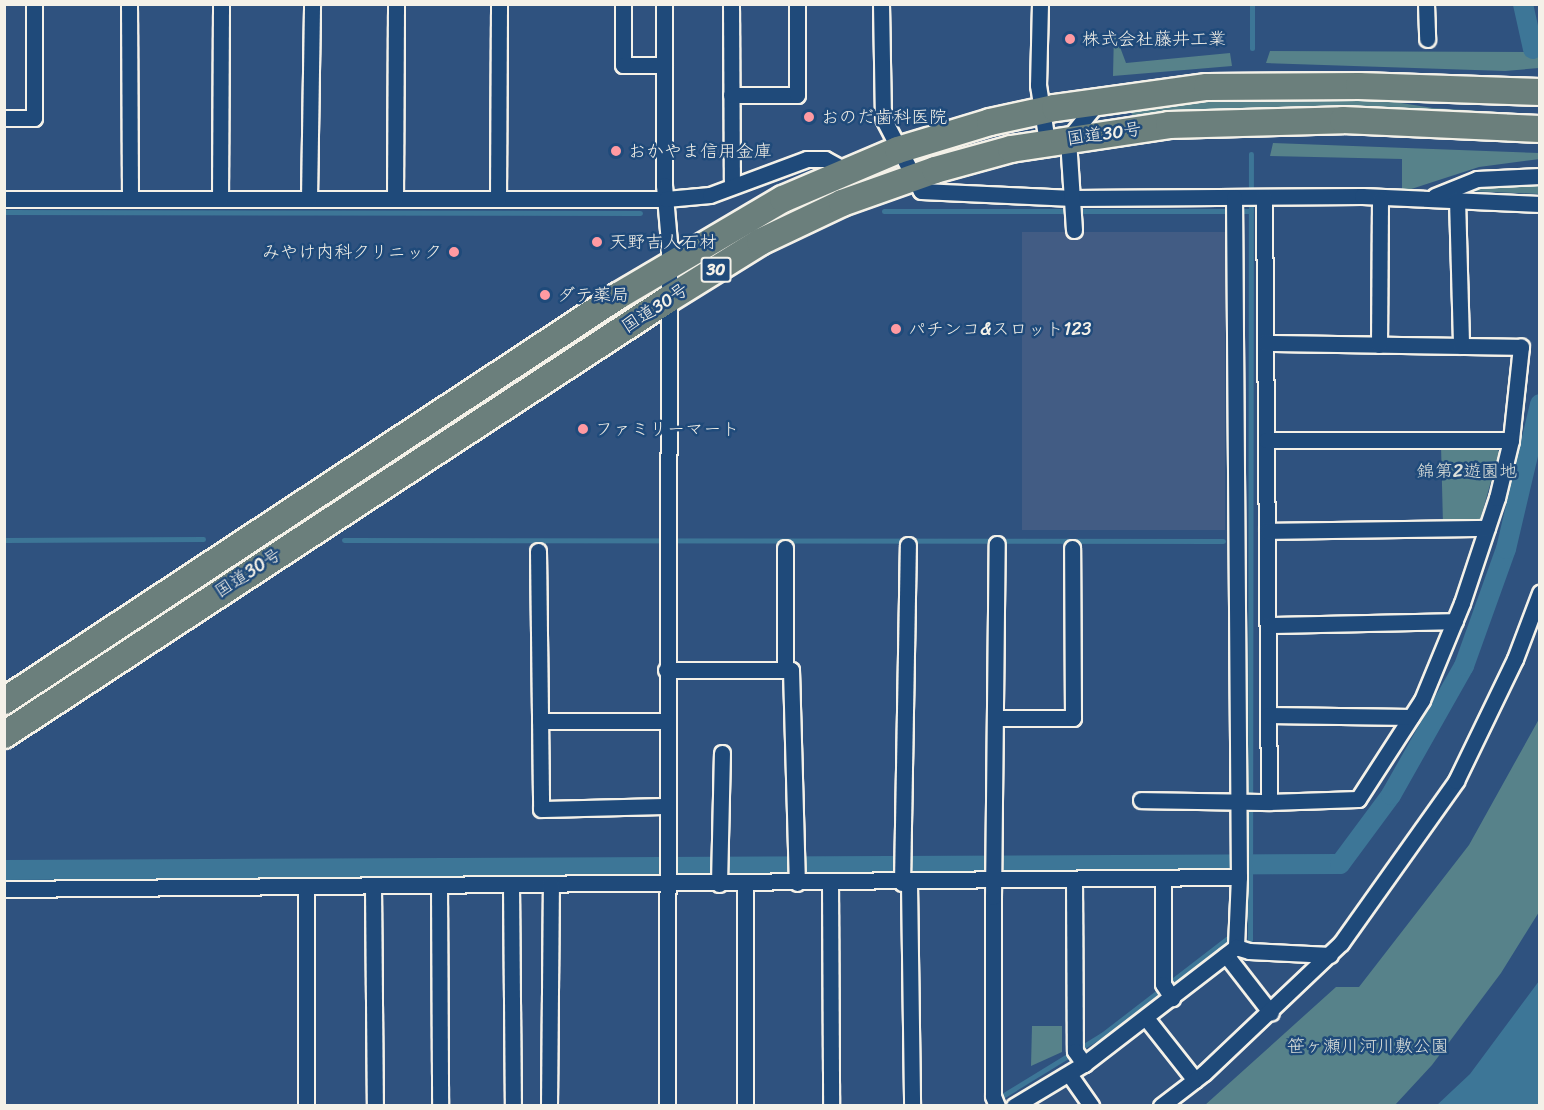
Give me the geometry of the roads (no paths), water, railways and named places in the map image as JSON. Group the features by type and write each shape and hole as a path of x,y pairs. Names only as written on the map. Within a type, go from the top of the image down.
{"highway":[{"name":"国道30号","path":"1050,129 1100,100 1207,87 1359,86 1539,92"},
{"name":"国道30号","path":"4,701 668,266 783,199 847,171 1050,129 1257,121 1539,129"},
{"name":"国道30号","path":"4,735 667,300 898,162"}],"street":[{"path":"4,118 34,118 34,4"},
{"path":"129,4 130,199"},
{"path":"220,200 221,4"},
{"path":"309,200 312,4"},
{"path":"395,199 396,4"},
{"path":"498,199 499,4"},
{"path":"623,4 623,64 664,65"},
{"path":"664,4 668,266 667,1106"},
{"path":"731,4 732,186"},
{"path":"731,95 797,95 797,4"},
{"path":"881,4 883,118 898,162 921,191 1073,201 1245,202 1426,199 1539,204"},
{"path":"1040,4 1050,129 1073,201 1074,225"},
{"path":"1426,4 1427,39"},
{"path":"1050,129 1100,100"},
{"path":"4,199 666,200 710,195 807,159 825,159 847,171"},
{"path":"1426,199 1476,179 1539,177"},
{"path":"1379,345 1380,199"},
{"path":"1457,200 1461,346"},
{"path":"1245,202 1265,343 1268,715 1238,868 1231,951 1270,1013"},
{"path":"1245,202 1252,803"},
{"path":"1142,800 1252,803 1358,799 1411,717 1455,621 1487,528 1511,440 1521,346 1265,343"},
{"path":"1266,440 1511,440"},
{"path":"1267,531 1487,528"},
{"path":"996,1102 997,544"},
{"path":"908,545 904,875 912,1106"},
{"path":"785,548 785,670"},
{"path":"997,718 1073,718 1072,548"},
{"path":"538,551 541,809 666,806"},
{"path":"1161,1106 1195,1080 1270,1013 1330,955 1454,784 1515,658 1539,593"},
{"path":"1268,625 1455,621"},
{"path":"666,670 791,670 796,873"},
{"path":"1268,715 1411,717"},
{"path":"540,721 666,721"},
{"path":"719,872 722,753"},
{"path":"4,889 551,885 666,872 719,872 745,884 796,873 830,883 904,875 996,871 1074,881 1163,879 1238,868"},
{"path":"1163,879 1168,991"},
{"path":"1074,881 1079,1057"},
{"path":"830,883 831,1106"},
{"path":"745,884 745,1106"},
{"path":"511,885 513,1106"},
{"path":"549,1106 551,885"},
{"path":"440,886 440,1106"},
{"path":"306,887 306,1106"},
{"path":"373,887 375,1106"},
{"path":"1014,1106 1069,1074 1079,1057 1146,1018 1168,991 1231,951 1330,955"},
{"path":"1146,1018 1195,1080"},
{"path":"1069,1074 1091,1106"}],"waterway":[{"path":"1252,4 1252,48"},
{"path":"1523,4 1533,49"},
{"path":"1250,940 1251,154"},
{"path":"884,211 1251,211"},
{"path":"4,212 640,213"},
{"path":"4,870 1340,864 1391,795 1464,666 1506,549 1540,404"},
{"path":"4,540 203,539"},
{"path":"344,540 1223,541"},
{"path":"986,1106 1102,1035 1228,938"}],"place":[{"name":"株式会社藤井工業","path":"1070,39"},
{"name":"おのだ歯科医院","path":"809,117"},
{"name":"おかやま信用金庫","path":"616,151"},
{"name":"天野吉人石材","path":"597,242"},
{"name":"みやけ内科クリニック","path":"454,252"},
{"name":"ダテ薬局","path":"545,295"},
{"name":"パチンコ&スロット123","path":"896,329"},
{"name":"ファミリーマート","path":"583,429"}],"park label":[{"name":"錦第2遊園地","path":"1467,471"},
{"name":"笹ヶ瀬川河川敷公園","path":"1368,1046"}]}
